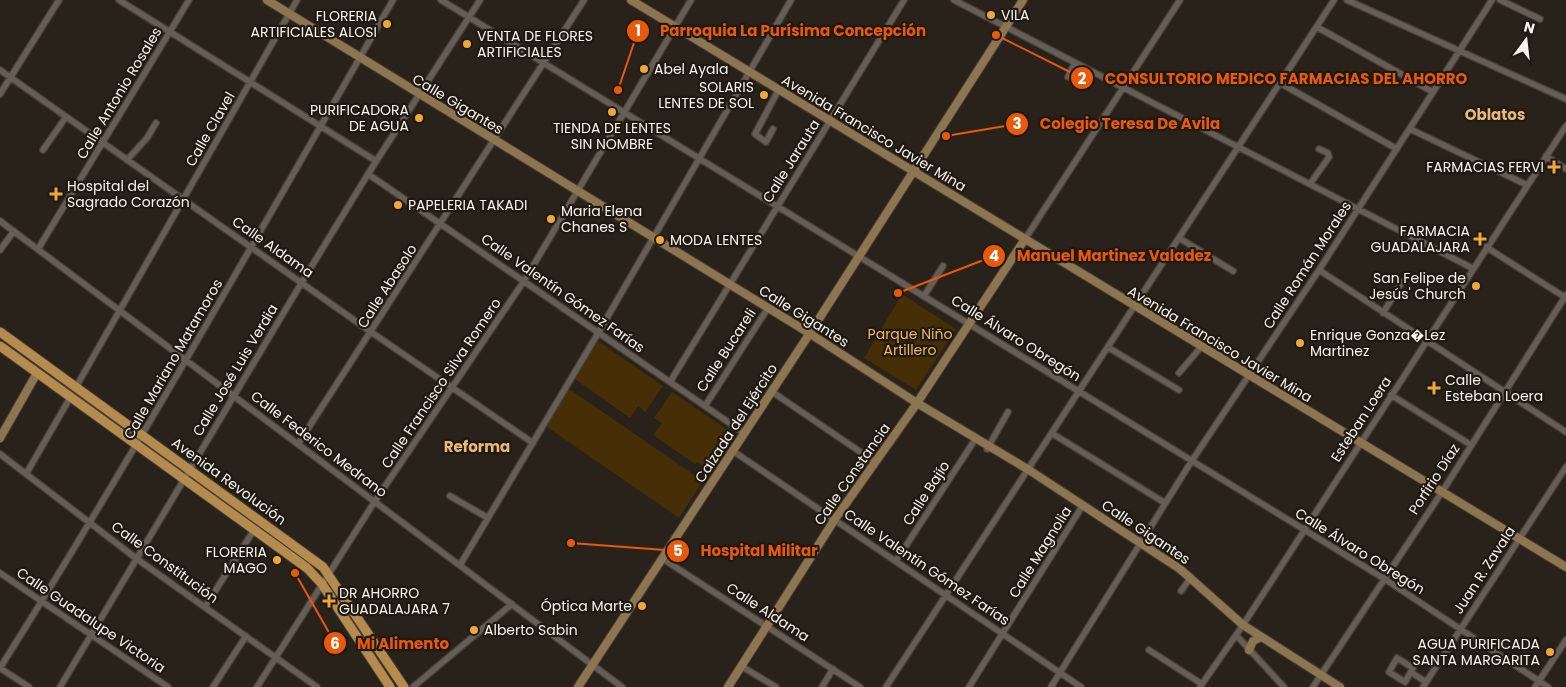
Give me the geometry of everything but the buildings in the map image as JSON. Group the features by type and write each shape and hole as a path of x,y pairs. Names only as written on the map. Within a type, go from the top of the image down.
{"main road":[{"name":"Calle Gigantes","path":"267,0 419,95 809,332 988,447 1029,470 1191,577 1243,625 1340,687"},
{"name":"Avenida Francisco Javier Mina","path":"631,0 1566,567"},
{"name":"Calzada del Ejército","path":"578,687 733,451 1023,0"},
{"name":"Calle Constancia","path":"728,687 835,519 917,402 1024,239"},
{"name":"Avenida Revolución","path":"0,332 312,558 329,573 404,687"},
{"name":"Avenida Revolución","path":"0,346 307,568 322,584 390,687"},
{"path":"0,438 37,374"},
{"path":"1249,650 1252,641 1260,636"}],"street":[{"path":"0,94 59,0"},
{"path":"119,0 376,161"},
{"name":"Calle Antonio Rosales","path":"38,249 189,0"},
{"name":"Calle Clavel","path":"76,388 297,0"},
{"name":"Calle Mariano Matamoros","path":"0,668 91,524 188,361 393,0"},
{"name":"Calle Álvaro Obregón","path":"441,0 1191,462 1383,578 1461,629 1537,684 1548,687"},
{"name":"Calle José Luis Verdia","path":"60,687 368,174 480,0"},
{"name":"Calle Abasolo","path":"298,444 442,224 584,0"},
{"name":"Calle Francisco Silva Romero","path":"257,687 375,501 524,281 691,0"},
{"path":"460,565 654,238 790,0"},
{"name":"Calle Jarauta","path":"670,382 904,0"},
{"path":"954,0 1472,268"},
{"path":"1024,239 1180,0"},
{"path":"886,687 1109,348 1334,0"},
{"path":"1347,0 1566,99"},
{"name":"Calle Román Morales","path":"1051,687 1191,462 1319,270 1492,0"},
{"path":"1500,0 1540,19"},
{"path":"1317,27 1433,92"},
{"path":"1068,77 1075,63"},
{"name":"Calle Aldama","path":"0,70 103,144 533,443"},
{"path":"1280,83 1397,149"},
{"path":"773,129 766,142 754,134 779,89"},
{"path":"43,150 66,117"},
{"path":"127,160 147,138 156,123"},
{"name":"Esteban Loera","path":"1201,686 1243,625 1472,268 1566,126"},
{"path":"1410,129 1527,185"},
{"path":"1310,184 1329,157 1328,153 1319,149"},
{"path":"1546,156 1566,169"},
{"name":"Calle Valentín Gómez Farías","path":"368,174 744,433"},
{"name":"Calle Federico Medrano","path":"0,221 622,687"},
{"path":"0,250 14,231"},
{"path":"1179,238 1233,271"},
{"path":"1486,247 1566,297"},
{"path":"924,296 943,266"},
{"path":"1319,270 1566,432"},
{"path":"1383,313 1402,282"},
{"name":"Porfirio Díaz","path":"1314,687 1383,578 1442,492 1566,297"},
{"name":"Calle Bucareli","path":"705,406 768,308"},
{"path":"1179,373 1201,347"},
{"path":"1109,348 1179,390"},
{"path":"771,391 875,462"},
{"path":"1391,395 1471,445"},
{"path":"26,474 70,398"},
{"path":"988,447 1008,412"},
{"path":"1052,434 1166,503"},
{"name":"Calle Bajío","path":"896,561 976,438"},
{"name":"Calle Valentín Gómez Farías","path":"733,451 1082,687"},
{"name":"Calle Constitución","path":"0,454 137,559 317,687"},
{"name":"Juan R. Zavala","path":"1425,684 1566,467"},
{"path":"450,496 488,518"},
{"name":"Calle Magnolia","path":"969,687 1004,634 1083,505"},
{"path":"206,607 254,530"},
{"name":"Calle Aldama","path":"663,559 860,687"},
{"name":"Calle Guadalupe Victoria","path":"0,573 168,687"},
{"path":"1181,591 1191,577"},
{"path":"413,687 512,604"},
{"path":"1236,635 1284,687"},
{"path":"213,687 246,636"},
{"path":"1537,684 1566,640"},
{"path":"1148,650 1201,686"},
{"path":"1412,673 1405,682 1389,672 1397,658 1412,666 1412,673 1425,684"},
{"path":"741,666 776,687"},
{"path":"0,668 29,687"},
{"path":"822,687 833,669"}],"green space":[{"name":"Parque Niño Artillero","path":"902,294 956,329 916,390 864,358"},
{"path":"598,341 663,386 645,412 638,406 630,418 575,379"},
{"path":"568,388 703,481 679,518 547,427"},
{"path":"672,392 731,432 732,435 710,471 697,462 695,464 653,435 662,423 654,418"}],"place":[{"name":"VILA","path":"991,15"},
{"name":"FLORERIA ARTIFICIALES ALOSI","path":"387,24"},
{"name":"CONSULTORIO MEDICO FARMACIAS DEL AHORRO","path":"996,35"},
{"name":"VENTA DE FLORES ARTIFICIALES","path":"467,44"},
{"name":"Abel Ayala","path":"644,69"},
{"name":"Parroquia La Purísima Concepción","path":"618,90"},
{"name":"SOLARIS LENTES DE SOL","path":"764,95"},
{"name":"TIENDA DE LENTES SIN NOMBRE","path":"612,112"},
{"name":"PURIFICADORA DE AGUA","path":"419,118"},
{"name":"Colegio Teresa De Avila","path":"946,136"},
{"name":"FARMACIAS FERVI","path":"1554,167"},
{"name":"Hospital del Sagrado Corazón","path":"56,194"},
{"name":"PAPELERIA TAKADI","path":"398,205"},
{"name":"Maria Elena Chanes S","path":"551,219"},
{"name":"FARMACIA GUADALAJARA","path":"1480,239"},
{"name":"MODA LENTES","path":"660,240"},
{"name":"San Felipe de Jesús' Church","path":"1476,286"},
{"name":"Manuel Martinez Valadez","path":"898,293"},
{"name":"Enrique Gonza�Lez Martinez","path":"1300,343"},
{"name":"Calle Esteban Loera","path":"1434,388"},
{"name":"Hospital Militar","path":"571,543"},
{"name":"FLORERIA MAGO","path":"277,560"},
{"name":"Mi Alimento","path":"295,573"},
{"name":"DR AHORRO GUADALAJARA 7","path":"329,601"},
{"name":"Óptica Marte","path":"642,606"},
{"name":"Alberto Sabin","path":"474,630"},
{"name":"AGUA PURIFICADA SANTA MARGARITA","path":"1550,652"}],"district":[{"name":"Oblatos","path":"1495,114"},
{"name":"Reforma","path":"477,446"}]}
